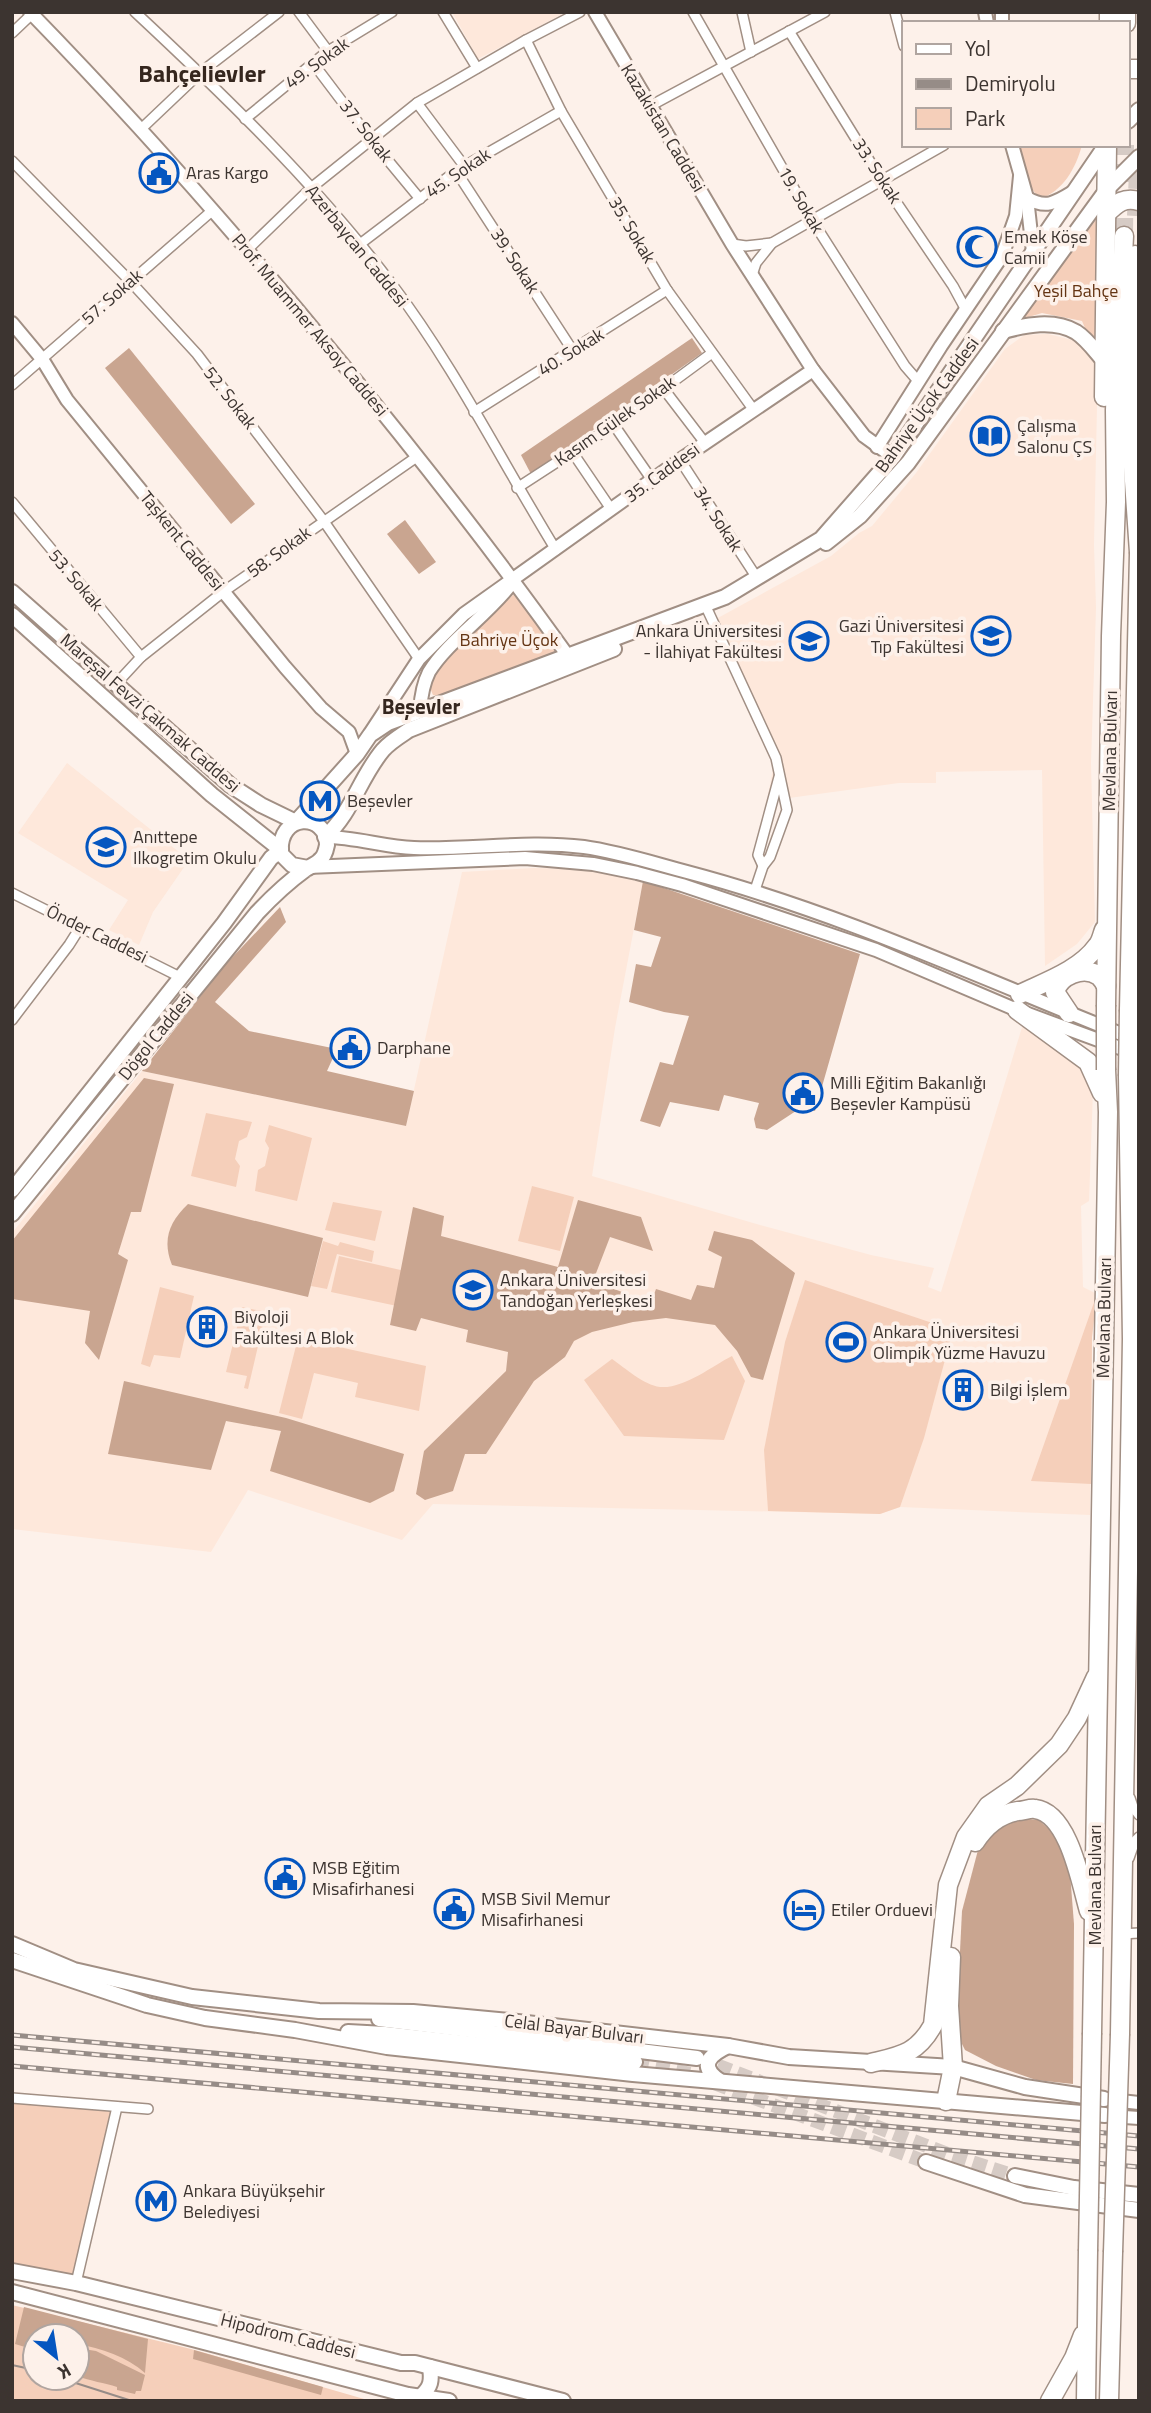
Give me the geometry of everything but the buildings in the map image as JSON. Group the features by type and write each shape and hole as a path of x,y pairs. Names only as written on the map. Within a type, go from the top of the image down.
{"highway":[{"path":"1107,147 1104,361 1106,467 1116,502"},
{"path":"1107,213 1118,201 1139,201"},
{"name":"Mevlana Bulvarı","path":"1086,2401 1108,1112 1106,986 1111,636 1116,502 1115,410 1130,236 1131,438 1139,553 1134,1007 1128,1076 1135,1339 1122,1887 1130,1934 1119,2034 1111,2396"},
{"path":"1107,920 1098,945 1082,961 1018,1002 1088,1062 1108,1112"},
{"path":"1069,1013 1055,992 1062,980 1074,973 1087,972 1098,975 1106,986"},
{"path":"871,2063 901,2056 916,2048 926,2038 933,2025 948,1885 966,1837 988,1806 1017,1786 1059,1745 1077,1718 1099,1671"},
{"path":"946,2101 953,2067 949,2006 952,1939 958,1889 965,1863 977,1839 996,1818 1010,1812 1035,1809 1054,1821 1068,1840 1094,1931"},
{"path":"1050,2401 1074,2358 1089,2318"}],"main road":[{"name":"Bahriye Üçok Caddesi","path":"423,717 568,656 725,597 821,539 893,457 1106,147"},
{"name":"Bahriye Üçok Caddesi","path":"423,717 726,604 819,549 860,516 908,462 1108,188 1139,157"},
{"path":"1033,252 1049,269"},
{"path":"1003,331 1040,324 1069,329 1083,338 1104,361"},
{"path":"893,457 908,462"},
{"name":"Mareşal Fevzi Çakmak Caddesi","path":"12,592 230,785 261,805 296,822"},
{"name":"Mareşal Fevzi Çakmak Caddesi","path":"12,615 212,795 281,850"},
{"path":"296,822 317,825 327,844 320,861 308,867 292,865 286,860 281,850 284,831 296,822 357,754 370,735 397,718 423,717"},
{"path":"325,837 343,817 382,751 423,717"},
{"name":"Dögol Caddesi","path":"12,1190 224,923 271,858 281,850"},
{"name":"Dögol Caddesi","path":"12,1213 257,913 308,867"},
{"name":"Celal Bayar Bulvarı","path":"12,1944 74,1970 192,1997 319,2011 413,2012 728,2046 789,2057 953,2067 1025,2087 1104,2099"},
{"name":"Celal Bayar Bulvarı","path":"12,1960 147,2005 205,2018 295,2030 387,2047 720,2081 1105,2115"},
{"path":"319,2011 697,2058"},
{"path":"295,2030 385,2034 635,2062"},
{"path":"720,2081 711,2075 707,2067 715,2052 728,2046"},
{"path":"926,2162 1025,2194 1139,2210"},
{"path":"1015,2176 1074,2188 1139,2195"},
{"name":"Hipodrom Caddesi","path":"12,2271 76,2283 401,2362 415,2362 563,2401"},
{"name":"Hipodrom Caddesi","path":"12,2292 408,2395 449,2401"},
{"path":"394,2390 392,2370 401,2362"},
{"path":"426,2399 432,2379 430,2367"}],"street":[{"name":"Azerbaycan Caddesi","path":"135,12 245,119 360,244 392,285 474,412 556,550"},
{"path":"141,130 200,73 279,12"},
{"path":"299,12 328,51"},
{"name":"49. Sokak","path":"245,119 328,51 392,12"},
{"path":"443,12 477,68"},
{"path":"248,249 311,188 417,103 580,12"},
{"name":"Kazakistan Caddesi","path":"595,12 732,244 813,370 864,436 893,457"},
{"name":"19. Sokak","path":"693,12 812,220 905,366 918,381"},
{"path":"742,12 751,52"},
{"path":"650,106 825,12"},
{"path":"895,12 902,38"},
{"path":"12,33 31,13"},
{"name":"Prof. Muammer Aksoy Caddesi","path":"31,13 248,249 418,456 514,580 568,656"},
{"name":"33. Sokak","path":"789,31 966,310"},
{"name":"35. Sokak","path":"526,40 561,111 667,290 753,410"},
{"name":"37. Sokak","path":"313,62 372,141 420,199"},
{"name":"39. Sokak","path":"417,103 461,169 573,351"},
{"name":"45. Sokak","path":"360,244 461,169 561,111"},
{"path":"752,275 759,258 772,243 941,147"},
{"path":"1011,147 1027,198 1033,252"},
{"name":"52. Sokak","path":"12,161 130,281 197,354 323,520 419,659"},
{"path":"877,447 1002,256 1016,216 1020,176"},
{"path":"1027,198 1037,204 1048,205 1076,190"},
{"name":"57. Sokak","path":"12,385 213,210"},
{"path":"732,244 746,246 772,243"},
{"name":"40. Sokak","path":"474,412 667,290"},
{"name":"Taşkent Caddesi","path":"12,323 42,359 67,400 223,592 321,708 349,732 357,754"},
{"name":"Kasım Gülek Sokak","path":"517,488 614,425 712,353"},
{"name":"35. Caddesi","path":"514,580 680,460 813,370"},
{"path":"663,388 705,443"},
{"path":"614,425 652,480"},
{"path":"573,453 611,509"},
{"name":"58. Sokak","path":"117,684 141,657 223,592 418,456"},
{"name":"34. Sokak","path":"680,460 757,578"},
{"name":"53. Sokak","path":"12,502 141,657"},
{"path":"370,735 419,659 464,614 489,594 514,580"},
{"path":"423,717 422,690 429,672 499,600 514,580"},
{"path":"708,611 776,758 787,810 770,857 762,866 755,890"},
{"path":"762,866 758,855 779,774"},
{"path":"769,809 787,810"},
{"path":"325,837 347,837 417,848 513,844 584,848 755,890 901,943 1076,1031 1139,1055"},
{"path":"308,867 526,858 615,868 682,885 876,950 1018,1002 1069,1013 1139,1041"},
{"name":"Önder Caddesi","path":"12,893 180,977"},
{"path":"12,1020 81,926"},
{"path":"1124,1770 1133,1807 1139,1815"},
{"path":"1122,1887 1135,1841 1139,1837"},
{"path":"12,2098 148,2109"},
{"name":"Celal Bayar Bulvarı","path":"1104,2099 1139,2103"},
{"path":"76,2283 117,2107"},
{"name":"Celal Bayar Bulvarı","path":"1105,2115 1139,2118"}],"shaded area":[{"path":"452,12 566,12 478,59"},
{"name":"Gazi Üniversitesi Tıp Fakültesi","path":"1048,334 1077,341 1098,361 1094,545 1096,608 1091,763 1095,922 1077,944 1045,966 1042,770 936,772 936,783 899,783 767,801 773,769 774,741 716,619 831,556 872,526 916,473 1005,349 1024,335"},
{"path":"692,338 702,353 531,474 521,455"},
{"path":"129,348 255,504 231,524 105,368"},
{"path":"405,520 436,562 419,574 387,534"},
{"name":"Anıttepe Ilkogretim Okulu","path":"67,763 189,860 153,912 139,945 109,930 128,900 18,833"},
{"name":"Ankara Üniversitesi Tandoğan Yerleşkesi","path":"533,868 588,869 643,881 615,1028 592,1176 871,1255 934,1268 928,1287 941,1292 1023,1024 1086,1066 1093,1091 1089,1201 1081,1206 1083,1287 1097,1294 1092,1337 1090,1515 900,1507 880,1514 433,1504 402,1540 248,1490 211,1552 12,1529 12,1233 142,1071 406,1126 462,872"},
{"path":"643,881 860,954 815,1111 802,1107 767,1130 756,1128 754,1119 759,1103 724,1095 719,1111 670,1102 660,1127 640,1121 660,1062 673,1065 689,1016 629,1002 636,964 651,967 661,937 634,930"},
{"path":"280,907 286,922 215,1002 249,1031 337,1049 327,1071 414,1091 406,1126 142,1071 224,966"},
{"path":"144,1078 174,1084 141,1212 131,1212 118,1254 128,1260 99,1360 85,1343 90,1311 12,1299 12,1241"},
{"path":"578,1200 641,1217 653,1251 610,1237 593,1281 651,1303 656,1289 691,1300 697,1285 714,1288 722,1257 708,1250 714,1231 752,1240 795,1273 763,1380 751,1377 737,1351 715,1325 666,1318 633,1322 592,1332 574,1341 565,1357 534,1381 486,1454 465,1454 453,1491 425,1500 416,1494 424,1451 506,1371 508,1352 466,1342 468,1330 421,1318 416,1331 390,1325 413,1207 444,1216 441,1236 558,1267"},
{"path":"188,1204 323,1238 308,1297 172,1265 168,1247 169,1232"},
{"path":"124,1381 286,1418 404,1454 394,1491 370,1503 270,1471 281,1431 226,1421 211,1470 108,1454"},
{"path":"1017,1818 1039,1820 1062,1841 1070,1873 1074,1924 1073,2084 1036,2080 996,2066 965,2050 956,2032 962,1911 978,1850 998,1825"},
{"path":"24,2307 82,2322 21,2322 21,2346 15,2344"},
{"path":"91,2324 148,2339 145,2373 130,2362 91,2347"},
{"path":"91,2350 145,2375 141,2391 136,2391 135,2394 117,2390 117,2387 91,2380"},
{"path":"194,2350 323,2387 321,2395 193,2359"}],"green space":[{"path":"1018,147 1081,147 1067,178 1048,195 1040,199 1026,182"},
{"name":"Yeşil Bahçe","path":"1101,213 1103,339 1088,335 1082,321 1042,313 1022,319"},
{"name":"Bahriye Üçok","path":"515,593 559,653 443,697 433,695 429,681 435,671 455,648"},
{"path":"206,1113 252,1122 247,1137 239,1141 235,1159 240,1166 236,1187 191,1176"},
{"path":"269,1125 312,1138 297,1201 255,1191 258,1170 265,1166 269,1148 265,1141"},
{"path":"532,1186 574,1197 560,1251 518,1241"},
{"path":"333,1202 382,1211 375,1241 325,1230"},
{"path":"323,1241 338,1246 340,1242 374,1251 372,1262 337,1254 327,1289 311,1286"},
{"path":"339,1256 405,1271 397,1306 331,1292"},
{"path":"805,1280 953,1330 924,1438 900,1507 880,1514 768,1511 764,1450 785,1342"},
{"path":"160,1287 194,1296 180,1358 154,1355 150,1367 141,1364"},
{"path":"1097,1294 1092,1337 1091,1484 1031,1481"},
{"path":"242,1307 266,1312 248,1389 244,1388 247,1376 226,1372"},
{"path":"298,1338 426,1366 419,1411 355,1397 358,1383 314,1373 302,1419 279,1413"},
{"path":"732,1356 745,1381 724,1440 624,1436 584,1380 612,1359 648,1383 669,1387 688,1381"},
{"path":"12,2098 117,2107 76,2283 12,2271"},
{"path":"12,2305 81,2322 21,2322 21,2392 91,2392 91,2324 191,2349 371,2401 12,2401"}],"tunnel":[{"path":"1124,236 1125,147"},
{"path":"1136,216 1139,151"},
{"path":"698,2058 950,2155 1015,2176"},
{"path":"635,2062 691,2074"},
{"path":"714,2083 926,2162"}],"tram line":[{"path":"12,2365 21,2367"},
{"path":"91,2388 132,2401"}],"railway":[{"path":"12,2035 1139,2136"},
{"path":"12,2047 1139,2149"},
{"path":"12,2066 1139,2167"}],"place":[{"name":"Aras Kargo","path":"159,173"},
{"name":"Emek Köşe Camii","path":"977,247"},
{"name":"Çalışma Salonu ÇS","path":"990,436"},
{"name":"Gazi Üniversitesi Tıp Fakültesi","path":"991,636"},
{"name":"Ankara Üniversitesi - İlahiyat Fakültesi","path":"809,641"},
{"name":"Beşevler","path":"320,801"},
{"name":"Anıttepe Ilkogretim Okulu","path":"106,847"},
{"name":"Darphane","path":"350,1048"},
{"name":"Milli Eğitim Bakanlığı Beşevler Kampüsü","path":"803,1093"},
{"name":"Ankara Üniversitesi Tandoğan Yerleşkesi","path":"473,1290"},
{"name":"Biyoloji Fakültesi A Blok","path":"207,1327"},
{"name":"Ankara Üniversitesi Olimpik Yüzme Havuzu","path":"846,1342"},
{"name":"Bilgi İşlem","path":"963,1390"},
{"name":"MSB Eğitim Misafirhanesi","path":"285,1878"},
{"name":"MSB Sivil Memur Misafirhanesi","path":"454,1909"},
{"name":"Etiler Orduevi","path":"804,1910"},
{"name":"Ankara Büyükşehir Belediyesi","path":"156,2201"}],"district":[{"name":"Bahçelievler","path":"202,74"},
{"name":"Beşevler","path":"421,707"}]}
